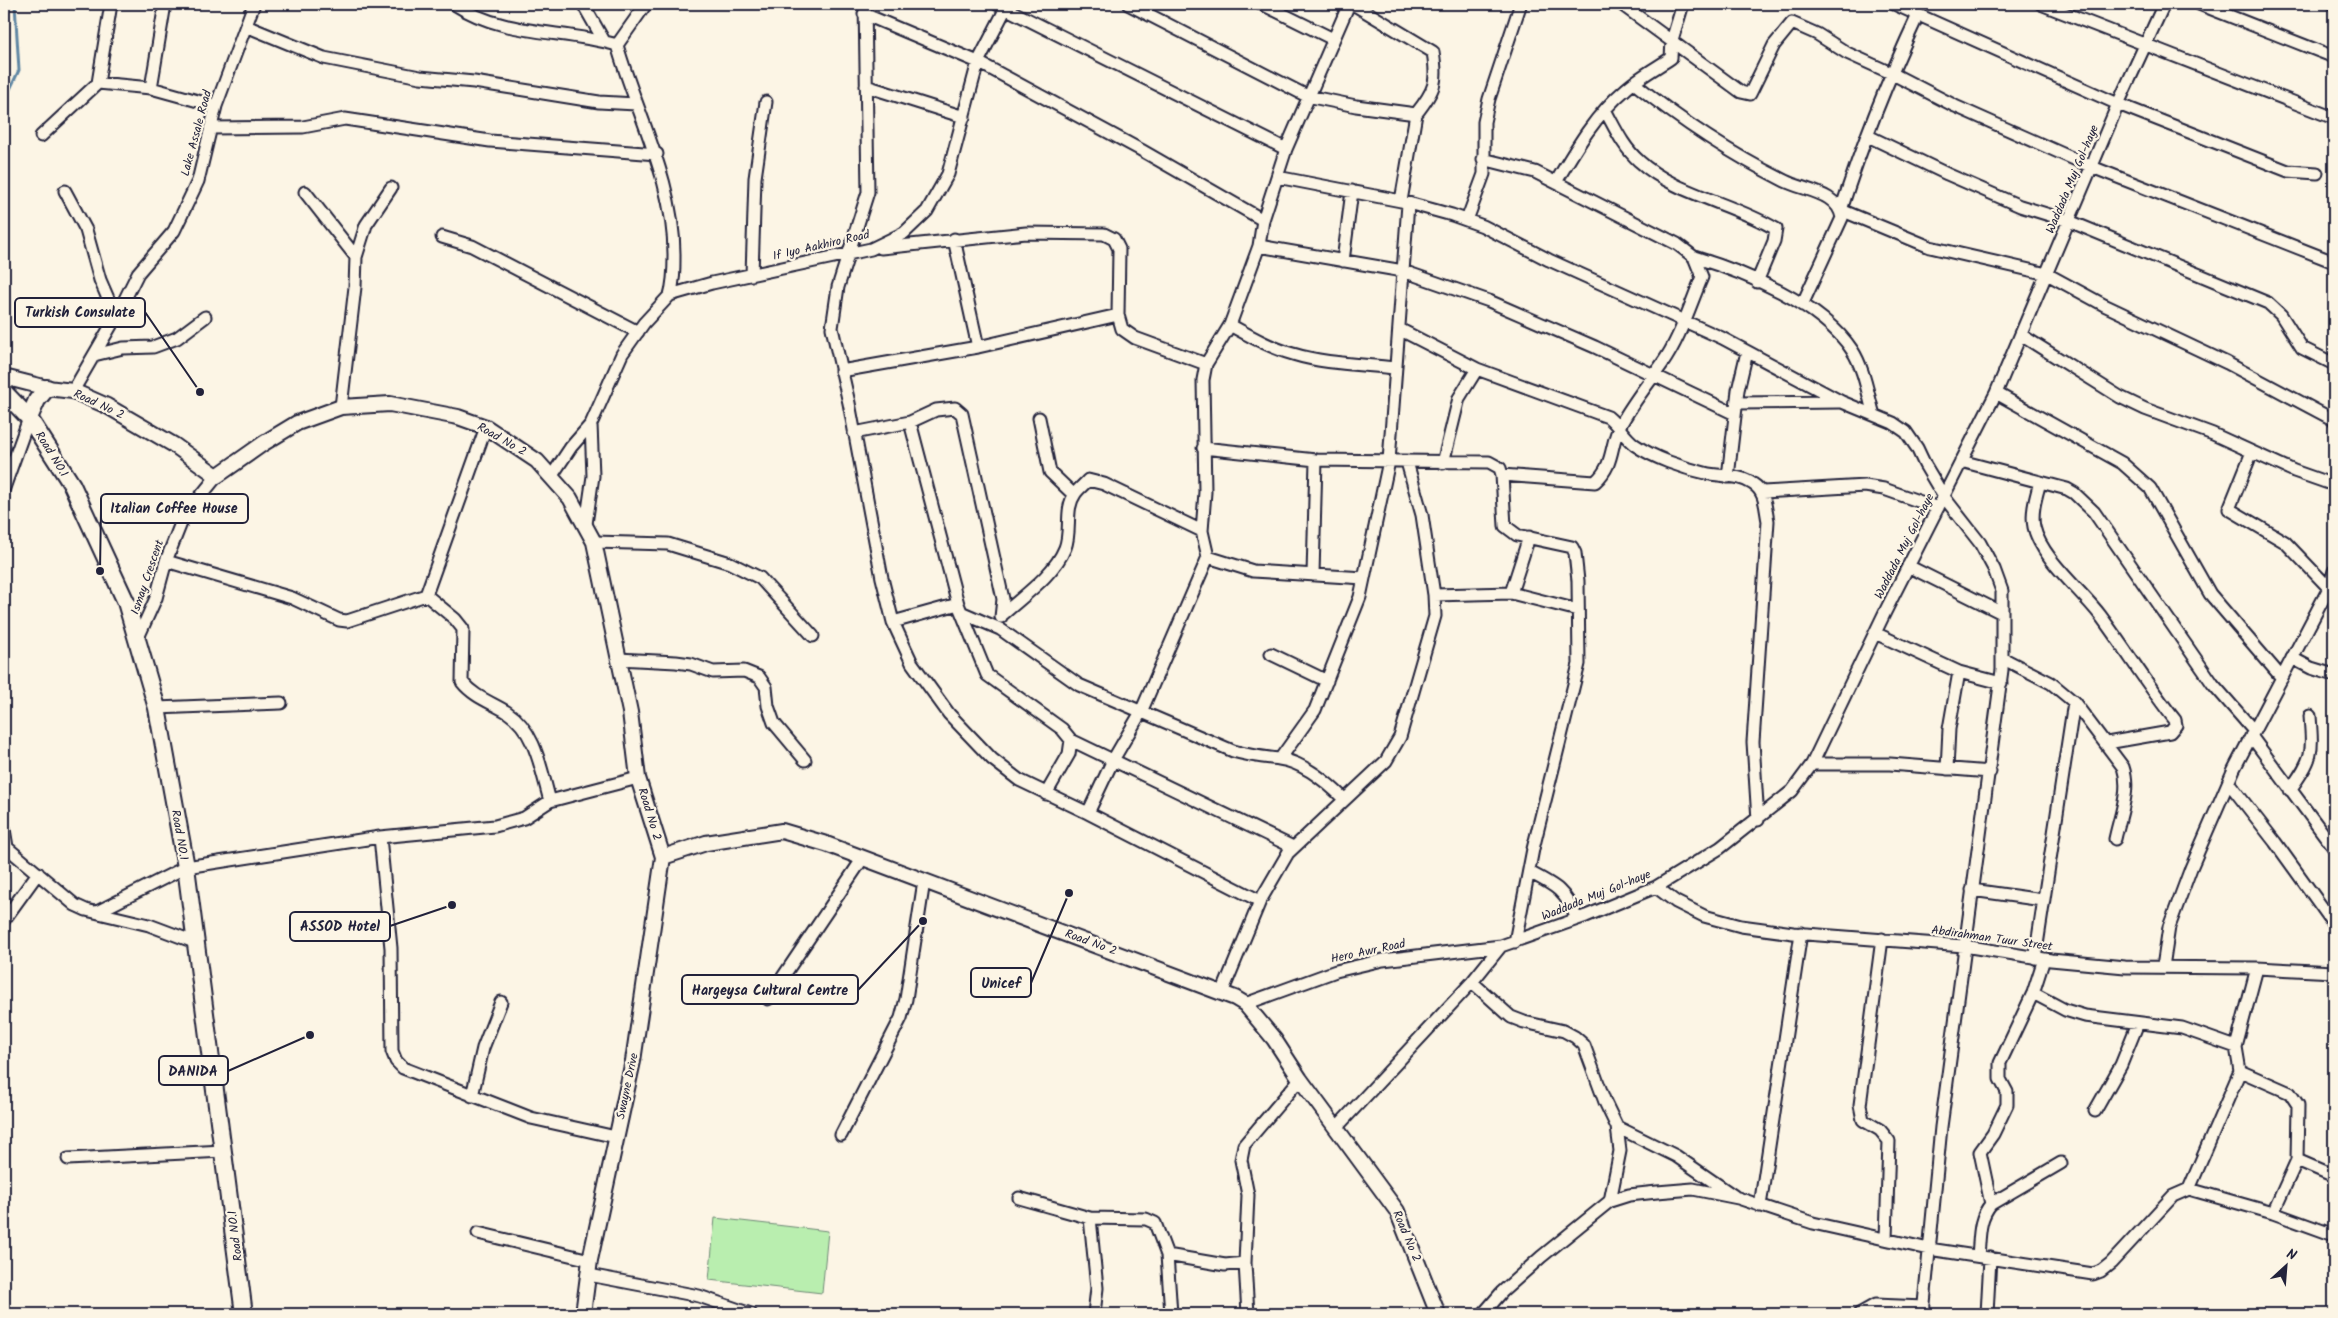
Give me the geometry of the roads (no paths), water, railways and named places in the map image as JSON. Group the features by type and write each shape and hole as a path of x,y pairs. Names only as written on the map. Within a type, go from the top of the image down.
{"highway":[{"path":"29,418 37,400 47,388"},
{"name":"Road NO.1","path":"4,392 29,418 72,485 126,602 157,708 186,867 197,943 244,1314"}],"main road":[{"name":"Road No 2","path":"4,377 47,388 73,391 107,406 166,440 217,476 264,442 297,423 341,407 390,404 458,417 486,428 537,461 570,498 586,524 594,542 630,712 638,778 663,857 706,843 782,831 863,858 1133,958 1245,1004 1274,1039 1300,1079 1397,1211 1438,1314"},
{"name":"Swayne Drive","path":"583,1314 590,1260 633,1061 663,857"}],"street":[{"path":"41,136 98,83 111,4"},
{"path":"151,88 165,4"},
{"name":"Lake Assale Road","path":"73,391 116,317 138,273 174,231 198,182 216,106 254,4"},
{"path":"454,4 471,16 498,24 617,45"},
{"path":"583,4 604,42"},
{"path":"617,45 646,4"},
{"path":"1128,4 1307,96 1356,106 1416,114"},
{"path":"1262,4 1333,40"},
{"path":"1088,813 1113,760 1141,712 1208,557 1202,532 1204,492 1203,380 1206,364 1230,325 1259,246 1263,220 1286,149 1307,96 1348,4"},
{"path":"1280,759 1315,710 1360,597 1389,461 1403,271 1405,202 1416,114 1432,94 1437,73 1433,52 1353,4"},
{"path":"1621,4 1741,92 1750,94 1774,45 1792,24 1817,34 1847,53 1955,106 2092,167 2334,262"},
{"path":"1556,182 1583,136 1605,110 1634,83 1671,58 1672,40 1683,4"},
{"path":"1894,4 2118,104 2288,171 2317,173"},
{"path":"2041,4 2334,118"},
{"name":"Waddada Muj Gol-haye","path":"1501,946 1577,919 1656,887 1720,848 1758,820 1792,791 1812,764 1908,566 1996,393 2118,104 2164,4"},
{"path":"2199,4 2334,57"},
{"path":"1004,5 1286,149"},
{"name":"If Iyo Aakhiro Road","path":"670,295 871,249 904,233 928,211 948,174 978,62 1004,5"},
{"path":"1466,220 1484,174 1484,122 1489,99 1520,6"},
{"path":"1260,901 1088,813 1046,794 1020,780 992,759 949,714 912,663 893,622 882,578 832,328 838,287 868,192 865,9 978,62 1141,150 1263,220"},
{"path":"1802,305 1842,218 1841,210 1857,160 1868,136 1891,73 1918,15"},
{"path":"246,26 324,58 420,77 474,82 599,102 636,104"},
{"path":"552,477 571,447 591,424 622,354 670,295 674,284 674,233 657,154 636,104 617,45"},
{"path":"98,83 151,88 216,106"},
{"path":"1634,83 1668,111 1705,135 1786,181 1834,201 1841,210 1930,247 2047,274 2104,305 2227,363 2334,420"},
{"path":"866,86 964,117"},
{"path":"752,275 755,178 766,102"},
{"path":"1605,110 1625,146 1638,161 1660,178 1751,215 1776,229 1774,241 1757,282"},
{"path":"210,128 303,127 345,119 490,141 657,154"},
{"path":"1868,136 2020,206 2069,221 2268,303 2281,315 2302,348 2334,364"},
{"path":"1483,159 1535,172 1677,244 1694,257 1720,265 1802,305 1837,332 1853,352 1874,415"},
{"path":"1277,177 1405,202 1466,220 1684,320 1842,402 1893,422 1906,432 1918,448 1925,465 1944,497 1980,543 1994,569 2002,591 2001,683 1941,1127 1924,1311 1875,1305 1859,1314"},
{"path":"341,407 355,287 356,257 366,225 391,188"},
{"path":"65,191 86,230 100,280 116,317"},
{"path":"1343,260 1352,191"},
{"path":"305,192 356,257"},
{"path":"871,249 1026,233 1104,234 1114,239 1119,249 1118,315 1122,329 1134,338 1206,364"},
{"path":"442,237 472,246 638,332"},
{"path":"954,239 978,347"},
{"path":"1259,246 1403,271 1489,301 1654,375 1736,409 1842,402"},
{"path":"1502,474 1595,482 1603,474 1611,459 1619,426 1641,390 1654,375 1671,348 1684,320 1702,277 1694,257"},
{"path":"841,371 978,347 1118,315"},
{"path":"94,354 123,348 153,347 177,338 205,317"},
{"path":"1230,325 1274,348 1294,355 1320,360 1395,368"},
{"path":"1399,328 1477,369 1608,417 1619,426 1634,444 1660,457 1705,473 1741,478 1754,484 1762,492 1768,521 1754,742 1758,820"},
{"path":"2021,335 2128,401 2334,485"},
{"path":"1728,477 1736,409 1747,352"},
{"path":"1443,463 1459,398 1477,369"},
{"path":"1996,393 2122,463 2150,488 2210,594 2282,678"},
{"path":"854,433 910,422 936,410 955,408 962,414 1003,599 1000,629"},
{"path":"4,488 29,418"},
{"path":"1039,418 1050,472 1074,495"},
{"path":"910,422 961,608 987,675 1062,729 1071,740 1293,847"},
{"path":"586,524 593,476 591,424"},
{"path":"426,595 486,428"},
{"path":"1203,448 1316,460 1443,463 1489,462 1500,468 1502,474 1505,526 1517,535 1572,548 1576,562 1579,664 1529,872 1515,942"},
{"path":"2252,452 2229,509 2286,542 2328,588"},
{"path":"1313,575 1316,460"},
{"path":"1961,461 2074,493 2094,512 2213,684 2253,733 2290,790 2334,848"},
{"path":"1222,993 1260,901 1293,847 1386,761 1400,737 1435,616 1434,595 1422,515 1407,462"},
{"name":"Ismay Crescent","path":"137,640 156,598 166,561 183,518 217,476"},
{"path":"1002,615 1052,570 1066,547 1070,525 1070,505 1074,495 1088,480 1104,484 1202,532"},
{"path":"2040,482 2033,512 2035,529 2051,559 2099,615 2150,689 2175,720 2176,725 2170,732 2107,744"},
{"path":"1762,492 1865,486 1884,488 1938,508"},
{"path":"1510,593 1529,537"},
{"path":"594,542 668,544 730,563 760,578 814,636"},
{"path":"1208,557 1253,571 1364,578"},
{"path":"166,561 292,598 338,620 347,621 426,595"},
{"path":"1908,566 2002,613"},
{"path":"2163,967 2169,927 2192,868 2229,783 2328,588 2334,571"},
{"path":"1434,595 1510,593 1578,610"},
{"path":"426,595 455,619 463,629 462,682 475,694 508,713 530,735 550,801"},
{"path":"893,622 961,608 1000,629 1079,685 1233,751 1260,758 1280,759 1307,769 1328,783 1344,799"},
{"path":"1875,633 1959,672 2001,683"},
{"path":"1271,654 1327,681"},
{"path":"2002,658 2051,683 2074,702 2124,767 2127,778 2115,839"},
{"path":"2292,658 2311,668 2334,675"},
{"path":"618,659 691,664 713,672 744,670 759,677 766,687 768,706 774,723 804,760"},
{"path":"1947,769 1949,729 1959,672"},
{"path":"1991,1204 1980,1152 1993,1134 2007,1105 2007,1092 2000,1079 2000,1063 2032,993 2040,958 2043,900 2074,702"},
{"path":"157,708 281,703"},
{"path":"2290,790 2309,764 2312,747 2310,716"},
{"path":"1046,794 1068,754 1071,740"},
{"path":"1812,764 1890,764 1990,772"},
{"path":"97,912 186,867 380,837 495,826 524,818 550,801 638,778"},
{"path":"2229,783 2276,842 2334,924"},
{"path":"4,829 6,846 76,905 86,910 149,924 197,943"},
{"path":"380,837 391,948 392,1051 396,1061 403,1068 531,1118 616,1137"},
{"path":"768,999 863,858"},
{"path":"1529,872 1552,884 1562,892 1570,900 1577,919"},
{"path":"4,920 38,873"},
{"path":"841,1135 901,1018 906,999 924,881"},
{"name":"Abdirahman Tuur Street","path":"1656,887 1676,902 1704,916 1741,926 1801,933 1964,946 2040,958 2125,967 2257,968 2334,972"},
{"path":"1972,890 2043,900"},
{"path":"1760,1206 1801,933"},
{"path":"1882,939 1860,1105 1863,1120 1880,1130 1889,1141 1886,1239"},
{"path":"1337,1127 1472,982 1501,946"},
{"name":"Hero Awr Road","path":"1245,1004 1336,971 1383,960 1501,946"},
{"path":"2189,1189 2240,1071 2236,1047 2257,968"},
{"path":"1472,982 1512,1017 1524,1022 1564,1031 1584,1045 1604,1102 1617,1127 1620,1151 1610,1201"},
{"path":"2032,993 2065,1010 2085,1016 2182,1028 2236,1047"},
{"path":"472,1096 483,1048 501,1002"},
{"path":"2095,1111 2121,1065 2138,1023"},
{"path":"2240,1071 2290,1093 2298,1105 2297,1160 2273,1213"},
{"path":"1248,1314 1246,1263 1248,1195 1241,1160 1244,1145 1300,1079"},
{"path":"1617,1127 1676,1156 1738,1198"},
{"path":"68,1159 223,1151"},
{"path":"2297,1160 2334,1176"},
{"path":"1978,1256 1981,1222 1984,1212 1991,1204 2061,1163"},
{"path":"1483,1314 1502,1292 1540,1256 1610,1201 1628,1195 1693,1190 1738,1198 1813,1224 1929,1249 2093,1274 2101,1271 2173,1196 2189,1189 2273,1213 2334,1236"},
{"path":"1019,1198 1090,1218 1146,1219 1155,1222 1167,1255 1170,1314"},
{"path":"1090,1218 1097,1288 1094,1314"},
{"path":"478,1233 590,1260"},
{"path":"1167,1255 1225,1265 1246,1263"},
{"path":"1987,1314 1990,1258"},
{"path":"588,1275 699,1296 751,1314"}],"waterway":[{"path":"4,102 19,70 15,4"}],"place":[{"name":"Turkish Consulate","path":"200,392"},
{"name":"Italian Coffee House","path":"100,571"},
{"name":"Unicef","path":"1069,893"},
{"name":"ASSOD Hotel","path":"452,905"},
{"name":"Hargeysa Cultural Centre","path":"923,921"},
{"name":"DANIDA","path":"310,1035"}]}
